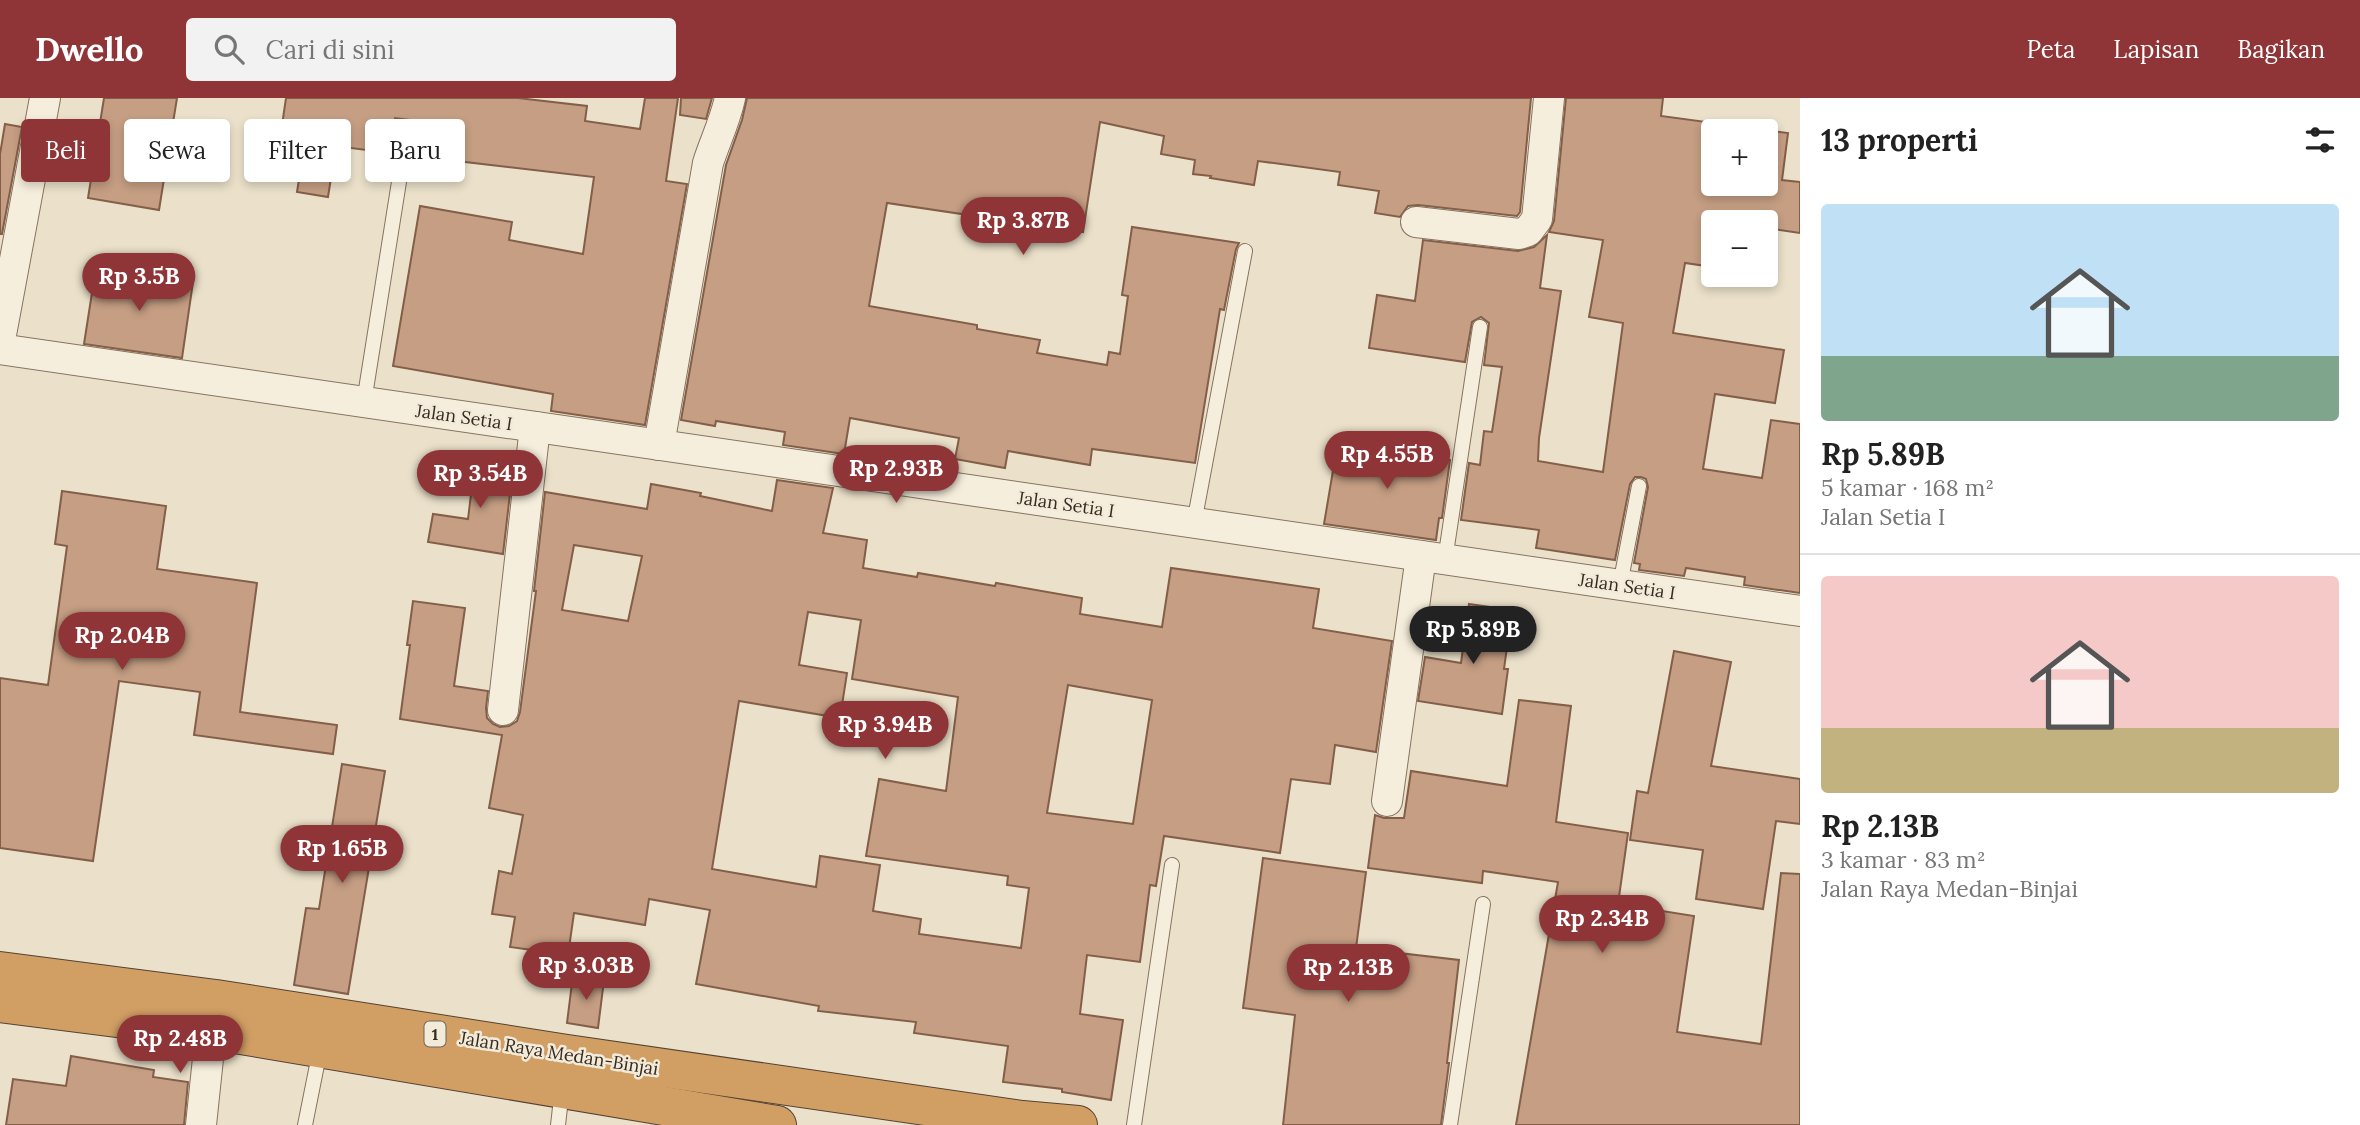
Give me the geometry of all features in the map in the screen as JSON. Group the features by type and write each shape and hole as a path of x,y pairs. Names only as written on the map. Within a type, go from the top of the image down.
{"highway":[{"name":"Jalan Raya Medan-Binjai","path":"0,971 216,999 581,1056 1022,1120 1078,1125"},
{"name":"Jalan Raya Medan-Binjai","path":"0,1003 211,1030 320,1048 560,1107 777,1125"}],"street":[{"path":"0,340 45,98"},
{"path":"659,445 708,163 717,135 724,124 730,98"},
{"path":"1416,222 1519,234 1528,231 1537,219 1549,98"},
{"name":"Jalan Setia I","path":"0,349 1800,611"},
{"path":"503,710 535,427"},
{"path":"1387,801 1433,558"},
{"path":"201,1125 211,1030"}],"lane":[{"path":"363,402 399,182"},
{"path":"1194,523 1245,251"},
{"path":"1433,558 1480,327"},
{"path":"1620,585 1639,486"},
{"path":"1134,1125 1172,865"},
{"path":"1450,1125 1483,904"},
{"path":"305,1125 320,1048"}],"building":[{"path":"104,98 177,98 174,119 124,119 124,182 164,182 159,210 88,198 91,182 110,182 110,119 101,119"},
{"path":"286,98 518,98 587,106 585,121 640,129 645,98 678,98 666,181 687,184 645,425 551,411 553,394 393,366 420,206 512,222 509,240 583,254 594,177 465,162 465,119 365,119 365,150 351,148 351,119 283,119"},
{"path":"681,98 712,98 706,119 680,115"},
{"path":"747,98 1531,98 1520,212 1517,216 1418,205 1408,206 1400,217 1375,213 1379,191 1338,185 1340,172 1258,161 1254,185 1210,178 1211,176 1193,174 1195,160 1161,154 1164,136 1100,122 1083,232 887,203 869,306 977,325 977,329 1040,340 1037,353 1107,365 1109,352 1120,354 1128,296 1122,295 1132,227 1239,243 1224,310 1220,309 1195,463 1092,449 1090,465 1008,451 1005,468 955,459 959,438 850,418 844,454 783,445 785,432 716,421 715,426 681,420 726,165"},
{"path":"1566,98 1663,98 1661,116 1701,121 1701,196 1778,196 1778,132 1788,133 1782,180 1800,182 1800,233 1778,230 1778,210 1701,210 1701,265 1685,263 1673,333 1784,350 1775,403 1715,394 1703,469 1762,478 1771,420 1800,424 1800,593 1744,585 1745,577 1686,568 1684,576 1639,570 1640,564 1634,563 1648,487 1646,479 1641,477 1635,477 1630,484 1615,560 1536,548 1539,530 1461,520 1469,463 1480,465 1484,431 1492,432 1502,367 1484,365 1489,323 1481,317 1472,322 1465,362 1369,348 1377,295 1415,301 1423,240 1518,251 1534,247 1547,235 1540,288 1561,291 1538,461 1603,472 1623,323 1589,317 1603,240 1549,232 1554,221"},
{"path":"5,124 21,127 2,234 0,234 0,154"},
{"path":"299,182 330,182 328,197 297,192"},
{"path":"96,267 193,282 182,358 84,344"},
{"path":"1338,441 1450,460 1442,518 1439,518 1436,540 1324,524"},
{"path":"476,454 514,459 503,554 428,542 433,514 468,519"},
{"path":"777,480 833,488 823,533 867,540 863,568 917,577 918,573 995,586 996,583 1082,598 1080,614 1162,627 1171,568 1319,589 1313,628 1392,641 1376,752 1335,745 1330,784 1291,779 1280,853 1164,836 1156,886 1150,885 1140,962 1087,955 1080,1014 1123,1020 1111,1100 1062,1092 1062,1089 1003,1082 1008,1046 914,1033 916,1022 818,1011 819,1006 696,984 710,910 649,899 645,925 574,913 568,955 510,947 515,917 492,914 499,871 512,874 523,815 489,808 502,735 400,719 413,601 465,608 454,686 488,691 487,718 500,727 509,726 517,721 520,712 536,591 545,492 647,509 651,484 701,493 700,496 772,511","holes":["574,545 642,556 628,621 562,610","808,612 861,620 852,679 958,697 946,791 879,779 866,856 1008,876 1007,885 1029,888 1021,948 919,934 921,919 873,911 880,865 820,856 816,887 712,869 739,701 840,718 847,673 799,665","1068,685 1152,700 1133,824 1047,813"]},
{"path":"62,491 166,506 157,569 257,583 240,712 337,725 333,754 194,735 200,692 119,681 93,861 0,848 0,678 48,685 67,546 55,544"},
{"path":"1469,604 1512,610 1504,669 1508,669 1502,714 1418,701 1425,657 1461,663"},
{"path":"1674,651 1731,662 1711,766 1800,779 1800,824 1776,821 1763,909 1696,899 1703,850 1630,840 1637,791 1648,793"},
{"path":"1519,700 1571,706 1556,822 1628,833 1618,904 1694,916 1677,1032 1761,1044 1781,873 1800,874 1800,1125 1516,1125 1558,882 1483,871 1482,883 1368,868 1375,815 1404,818 1411,771 1507,786"},
{"path":"342,764 385,771 348,994 294,985 306,908 319,909"},
{"path":"1263,858 1366,872 1356,948 1459,960 1441,1125 1283,1125 1295,1015 1243,1008"},
{"path":"573,975 604,980 598,1028 567,1023"},
{"path":"71,1056 154,1070 153,1077 188,1082 184,1125 6,1125 13,1079 66,1086"}]}
